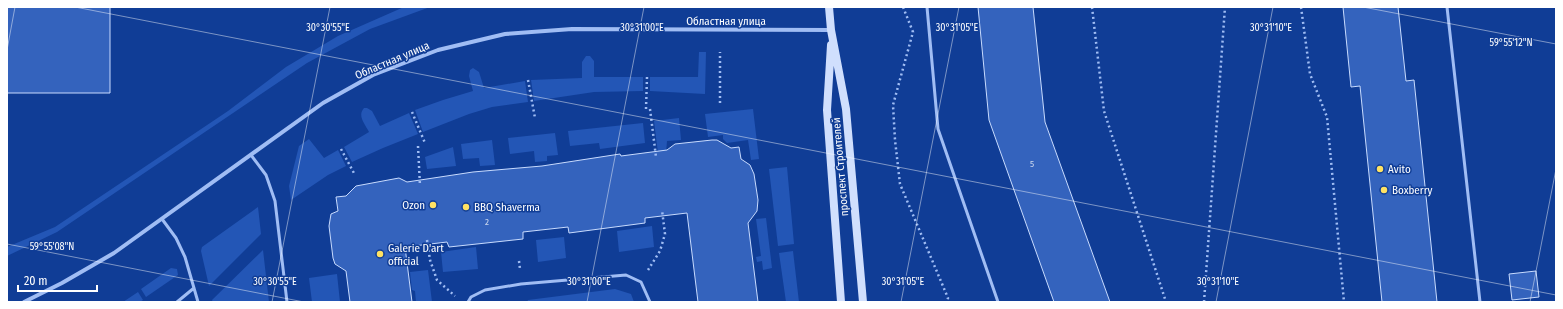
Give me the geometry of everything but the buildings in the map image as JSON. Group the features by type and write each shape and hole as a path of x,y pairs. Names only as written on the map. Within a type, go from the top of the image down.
{"street":[{"name":"проспект Строителей","path":"829,7 831,30 846,109 863,302"},
{"name":"Областная улица","path":"24,302 62,283 114,253 323,103 372,75 438,50 505,34 572,29 831,30"},
{"name":"проспект Строителей","path":"831,30 827,110 841,302"}],"lane":[{"path":"927,7 938,130 998,302"},
{"path":"1447,7 1480,302"},
{"path":"251,155 266,175 275,201 287,302"},
{"path":"162,220 176,238 185,257 198,302"},
{"path":"468,302 471,297 485,290 521,284 626,275 641,282 650,302"},
{"path":"177,302 194,288"}],"path":[{"path":"903,7 913,32 893,104 900,184 948,298 947,302"},
{"path":"1092,7 1104,111 1166,302"},
{"path":"1204,302 1225,7"},
{"path":"1301,7 1310,74 1327,117 1344,302"},
{"path":"720,52 720,103"},
{"path":"646,109 647,77"},
{"path":"528,80 535,118"},
{"path":"650,109 656,157"},
{"path":"412,112 425,143"},
{"path":"418,146 420,186"},
{"path":"340,149 355,175"},
{"path":"641,282 660,251 665,234 662,210"},
{"path":"427,240 430,260 437,280 457,298"}],"shaded area":[{"path":"404,7 430,7 370,29 307,63 57,232 7,256 7,247 55,227 228,111 286,67 338,36"},
{"path":"699,52 706,52 705,94 650,91 650,77 698,77"},
{"path":"586,56 590,56 594,61 594,77 643,77 643,91 594,92 534,101 531,80 582,78 582,62"},
{"path":"473,68 479,72 484,88 525,81 528,102 492,107 469,114 423,132 415,110 473,91 469,76 470,70"},
{"path":"364,108 372,111 380,126 409,113 418,134 352,162 344,147 369,132 361,117"},
{"path":"753,109 759,159 751,160 748,140 727,143 723,139 723,135 708,137 705,114"},
{"path":"679,118 681,140 667,141 666,153 658,153 654,121"},
{"path":"643,123 645,143 600,149 599,143 570,146 568,131"},
{"path":"555,133 558,155 547,156 547,161 535,162 534,151 510,154 508,138"},
{"path":"309,139 324,158 338,150 346,166 328,175 291,200 289,186 299,146"},
{"path":"492,140 495,165 480,166 479,158 463,159 461,144"},
{"path":"453,147 456,166 427,169 425,157"},
{"path":"787,167 794,244 778,246 769,169"},
{"path":"258,207 261,234 209,286 201,251 202,247"},
{"path":"766,218 772,268 763,270 762,261 757,262 756,257 761,256 756,219"},
{"path":"652,226 654,247 619,252 617,231"},
{"path":"564,237 566,258 538,262 536,240"},
{"path":"476,247 478,269 443,272 441,252"},
{"path":"263,250 269,302 213,302 212,300"},
{"path":"793,251 799,302 786,302 779,253"},
{"path":"171,268 177,269 178,275 146,297 141,289"},
{"path":"428,270 432,302 416,302 415,291 412,290 410,272"},
{"path":"337,274 340,302 312,302 309,278"},
{"path":"615,289 631,294 634,302 527,302 528,300"},
{"path":"138,292 143,300 140,302 123,302"}],"place":[{"name":"Avito","path":"1380,169"},
{"name":"Boxberry","path":"1384,190"},
{"name":"Ozon","path":"433,205"},
{"name":"BBQ Shaverma","path":"466,207"},
{"name":"Galerie D'art official","path":"380,254"}]}
